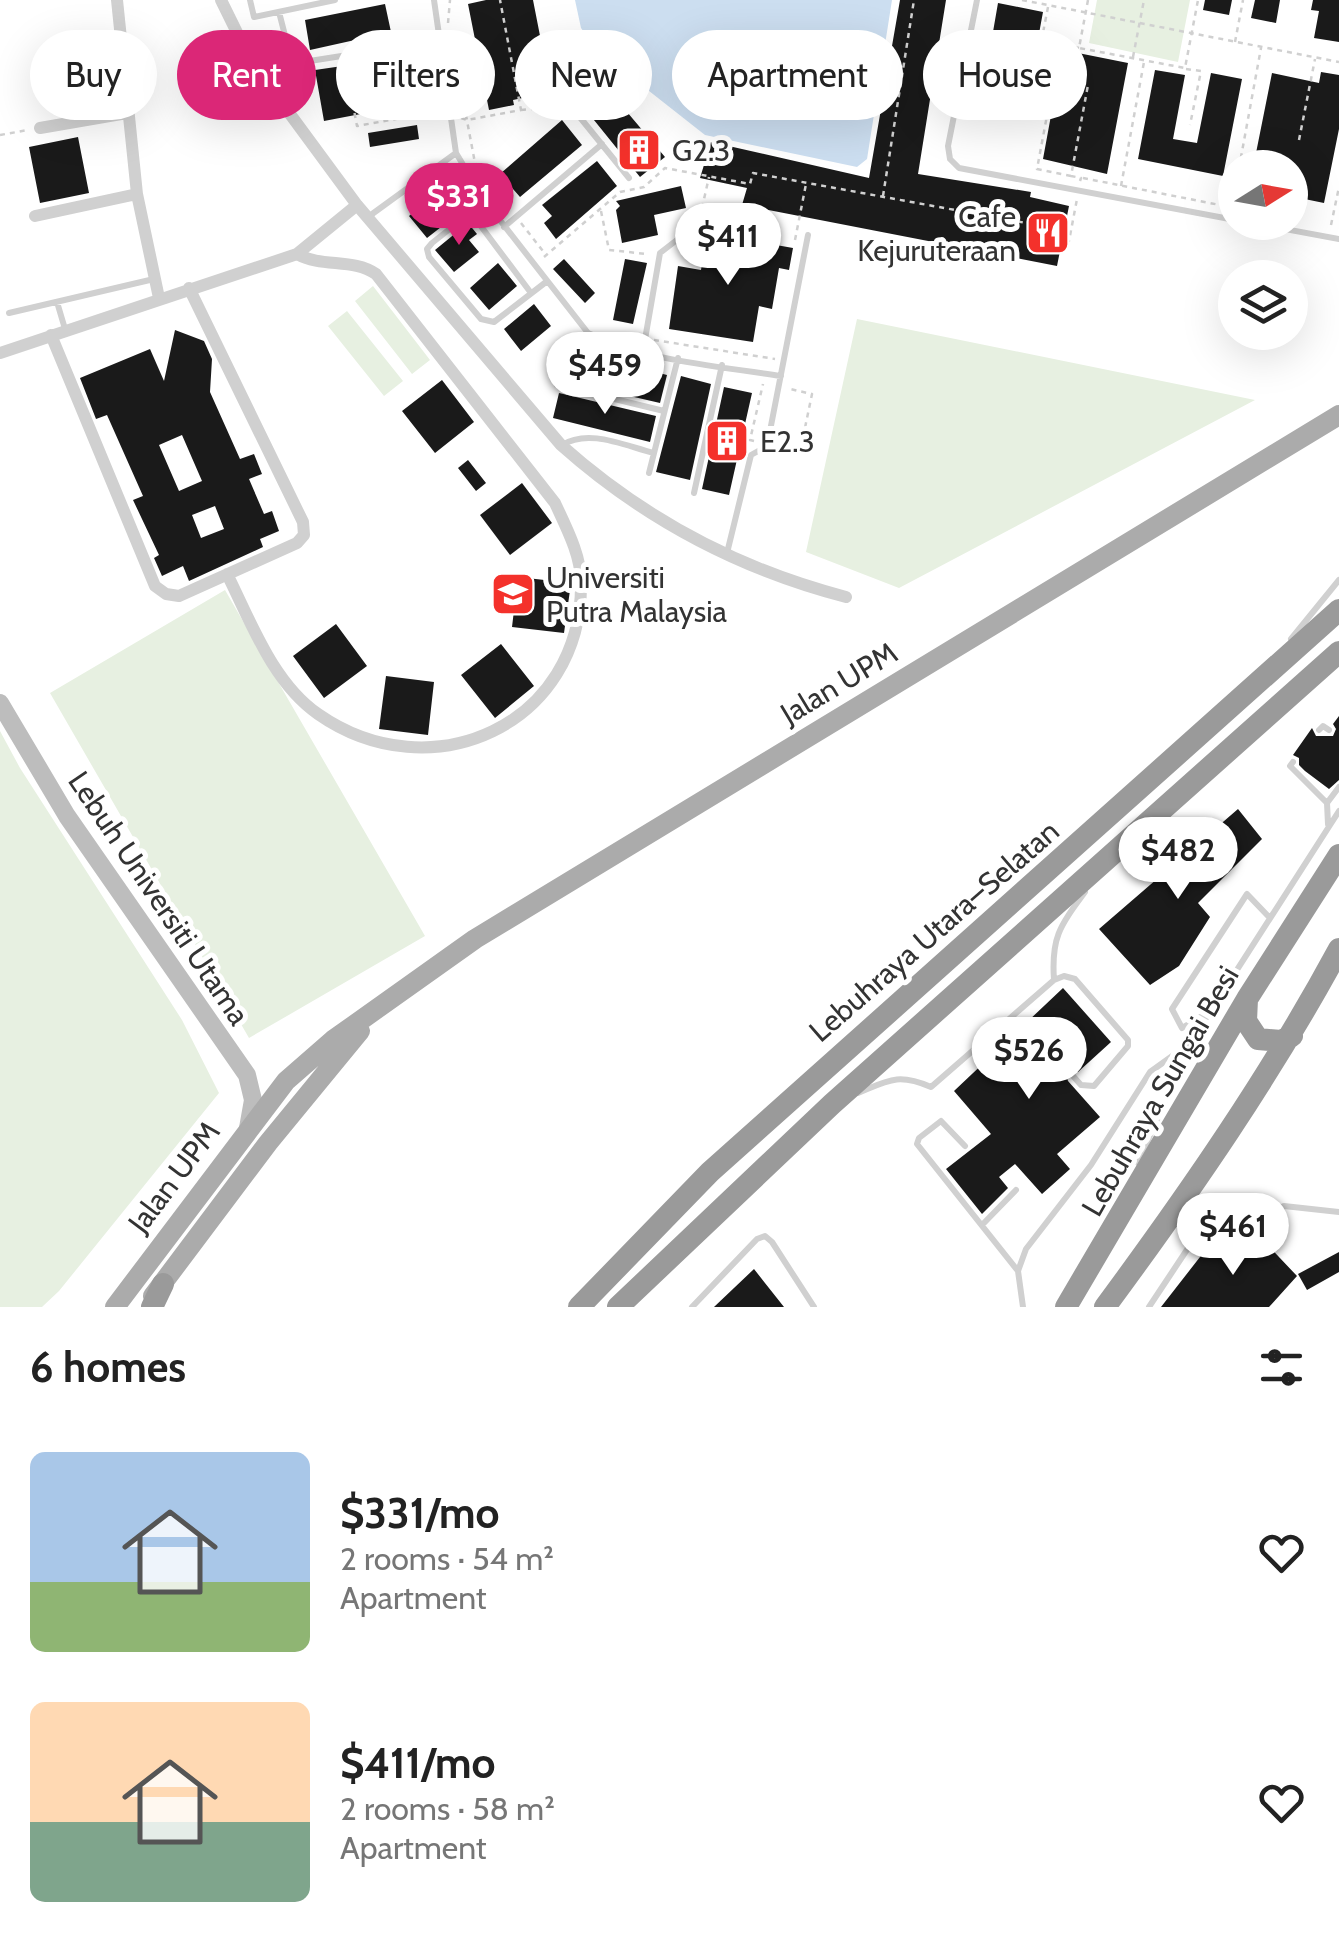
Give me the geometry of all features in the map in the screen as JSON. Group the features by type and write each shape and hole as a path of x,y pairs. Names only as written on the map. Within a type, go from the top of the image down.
{"highway":[{"name":"Lebuhraya Utara–Selatan","path":"579,1307 710,1172 1339,610"},
{"name":"Lebuhraya Utara–Selatan","path":"618,1307 832,1104 1339,652"},
{"name":"Lebuhraya Sungai Besi","path":"1066,1307 1246,999 1339,855"},
{"path":"1105,1307 1180,1205 1292,1036 1339,948"},
{"path":"1246,999 1246,1021 1258,1040 1281,1041 1292,1036"},
{"path":"149,1307 163,1284"}],"main road":[{"name":"Jalan UPM","path":"114,1307 286,1081 333,1040 475,938 1339,415"},
{"name":"Lebuh Universiti Utama","path":"0,704 68,816 247,1075 253,1100 248,1128"},
{"name":"Jalan UPM","path":"163,1284 276,1132 377,1010"}],"street":[{"path":"117,0 120,30"},
{"path":"221,0 252,62 357,205 561,446 672,528 794,583 846,597"},
{"path":"40,128 86,120"},
{"path":"128,120 137,194 158,298"},
{"path":"35,216 137,194"},
{"path":"0,353 297,254 357,205"},
{"path":"227,574 276,669 316,713 352,733 386,745 418,748 451,744 490,735 518,719 542,697 565,664 578,621 582,580 572,540 555,503 376,274 364,265 320,263 297,254"},
{"path":"58,332 155,586 166,594 179,596 297,543 304,535 303,522 189,288"}],"lane":[{"path":"250,0 254,18 335,0"},
{"path":"434,0 456,153 504,227 588,333 643,352 782,376"},
{"path":"977,0 948,146 950,159 959,168 1218,217"},
{"path":"279,12 290,55 297,63 336,57"},
{"path":"582,120 629,178"},
{"path":"504,227 602,144"},
{"path":"367,218 456,153"},
{"path":"485,201 432,243 427,249 429,257 487,323 494,322 546,282"},
{"path":"470,213 531,293"},
{"path":"643,352 660,253 704,219 716,220"},
{"path":"1308,233 1339,239"},
{"path":"726,554 751,454 760,450 769,436 808,235"},
{"path":"8,313 155,279"},
{"path":"57,302 58,332"},
{"path":"650,473 678,358"},
{"path":"694,493 722,366"},
{"path":"557,385 664,411"},
{"path":"561,446 573,438 587,436 654,453"},
{"path":"1264,676 1314,607 1339,580"},
{"path":"1319,730 1323,726 1329,730"},
{"path":"1293,762 1290,766 1327,803"},
{"path":"1328,825 1327,803 1339,788"},
{"path":"1100,1252 1190,1043 1339,811"},
{"path":"1054,980 1052,950 1059,928 1108,858"},
{"path":"1210,1012 1182,1028 1172,1010 1247,894 1269,917"},
{"path":"832,1104 894,1078 908,1077 931,1086 1054,980 1064,976 1074,979 1128,1040 1128,1046 1094,1086 1081,1085 1073,1076"},
{"path":"1015,1014 1024,1023"},
{"path":"1023,1307 1018,1271 1026,1250 1090,1165 1150,1072 1190,1043"},
{"path":"966,1146 941,1121 917,1144 1018,1271"},
{"path":"982,1226 1016,1190"},
{"path":"1180,1205 1206,1221 1251,1224 1284,1206 1339,1212"},
{"path":"1150,1307 1206,1221"},
{"path":"692,1307 758,1238 765,1236 814,1307"}],"path":[{"path":"449,30 450,0"},
{"path":"500,0 515,75"},
{"path":"882,198 914,0"},
{"path":"1022,0 1339,62"},
{"path":"1082,30 1088,0"},
{"path":"1133,58 1144,0"},
{"path":"1185,68 1198,0"},
{"path":"1235,42 1243,0"},
{"path":"1043,30 1048,5"},
{"path":"1242,150 1261,46"},
{"path":"1087,49 1201,72 1190,125"},
{"path":"1300,140 1315,57"},
{"path":"1121,186 1145,61"},
{"path":"356,120 357,126 392,120"},
{"path":"467,120 475,163 546,255 620,192 644,187 665,168 750,184 752,174 1048,227 1046,237"},
{"path":"1046,120 1037,169 1071,176"},
{"path":"0,135 40,128"},
{"path":"702,209 709,176"},
{"path":"1081,178 1218,205"},
{"path":"793,240 806,184"},
{"path":"1331,227 1339,187"},
{"path":"601,209 610,250 654,255"}],"green space":[{"path":"1097,0 1190,0 1178,62 1089,43"},
{"path":"373,286 430,360 412,374 355,301"},
{"path":"347,311 403,381 384,396 328,326"},
{"path":"857,319 1255,400 899,588 806,552"},
{"path":"225,590 425,936 249,1038 50,693"},
{"path":"0,731 182,1020 219,1093 42,1307 0,1307"}],"water":[{"path":"575,0 892,0 887,30 672,30 672,109 652,93 652,30 581,28"},
{"path":"686,120 873,120 867,159 857,167 705,135"}],"building":[{"path":"533,0 539,30 515,30 514,105 495,109 495,30 473,30 468,4"},
{"path":"900,0 946,0 941,30 923,30 923,120 927,120 918,174 1031,192 1030,197 1069,206 1057,266 742,205 747,188 700,178 711,142 869,178 879,120 903,120 903,30 895,30"},
{"path":"1205,0 1232,0 1229,15 1203,10"},
{"path":"1255,0 1280,0 1276,23 1251,18"},
{"path":"1313,0 1339,0 1339,42 1314,38 1319,11 1311,10"},
{"path":"998,3 1043,12 1040,30 993,30"},
{"path":"385,4 391,30 336,30 336,44 316,49 316,30 307,30 305,20"},
{"path":"1087,55 1128,63 1107,174 1043,159 1050,120 1087,120"},
{"path":"336,67 336,119 324,121 316,70"},
{"path":"1155,70 1185,75 1173,139 1197,143 1211,73 1242,79 1228,150 1218,150 1218,175 1138,159"},
{"path":"1321,72 1339,75 1339,129 1324,203 1308,200 1308,150 1257,150 1272,73 1319,83"},
{"path":"562,120 582,145 520,197 500,174"},
{"name":"G2.3","path":"594,120 634,120 665,157 640,177"},
{"path":"417,125 419,139 370,147 368,133"},
{"path":"78,137 89,193 40,203 29,147"},
{"path":"597,161 617,186 556,239 544,223 552,216 542,205"},
{"path":"681,186 686,208 654,215 658,235 622,243 616,210 620,206 616,201"},
{"path":"441,189 459,213 427,238 409,216"},
{"path":"468,223 477,234 469,240 479,252 454,272 435,250"},
{"path":"707,233 793,248 789,270 779,268 772,309 759,306 753,342 669,329 678,266 701,270"},
{"path":"564,259 595,293 585,303 553,269"},
{"path":"625,259 647,263 633,324 613,320"},
{"path":"498,263 517,286 489,310 470,288"},
{"path":"534,304 551,326 521,351 504,329"},
{"path":"175,330 204,341 212,359 210,392 240,459 254,454 262,474 249,479 264,514 272,511 279,531 260,539 263,547 189,581 183,566 162,576 154,558 159,555 133,500 143,496 107,415 96,419 80,378 150,349 164,381","holes":["182,435 202,481 179,491 159,445","215,506 224,529 201,538 192,515"]},
{"path":"560,348 667,375 660,403 552,378"},
{"path":"681,376 711,384 690,480 656,472"},
{"path":"442,380 474,422 435,453 402,411"},
{"name":"E2.3","path":"724,387 752,393 729,495 702,489"},
{"path":"559,393 656,416 650,442 553,418"},
{"path":"468,460 486,483 476,491 458,468"},
{"path":"522,483 552,523 510,555 480,515"},
{"path":"518,577 571,583 564,633 512,627"},
{"path":"336,624 367,666 324,698 293,656"},
{"path":"501,644 534,686 495,718 461,675"},
{"path":"386,676 434,682 428,735 379,729"},
{"path":"1339,716 1339,780 1329,789 1305,771 1293,755 1312,728 1316,736 1333,736 1333,724"},
{"path":"1238,809 1262,839 1198,903 1210,917 1179,966 1150,985 1099,929"},
{"path":"1063,988 1111,1042 1078,1072 1071,1070 1066,1075 1100,1117 1057,1154 1070,1169 1042,1194 1015,1164 999,1177 1008,1188 982,1214 946,1169 991,1134 954,1091"},
{"path":"1223,1233 1246,1250 1259,1236 1297,1276 1269,1307 1161,1307 1207,1248 1210,1251"},
{"path":"1339,1252 1339,1272 1307,1290 1298,1274"},
{"path":"754,1269 784,1307 714,1307"}],"place":[{"name":"G2.3","path":"639,150"},
{"name":"Cafe Kejuruteraan","path":"1048,233"},
{"name":"E2.3","path":"727,441"},
{"name":"Universiti Putra Malaysia","path":"513,594"}]}
